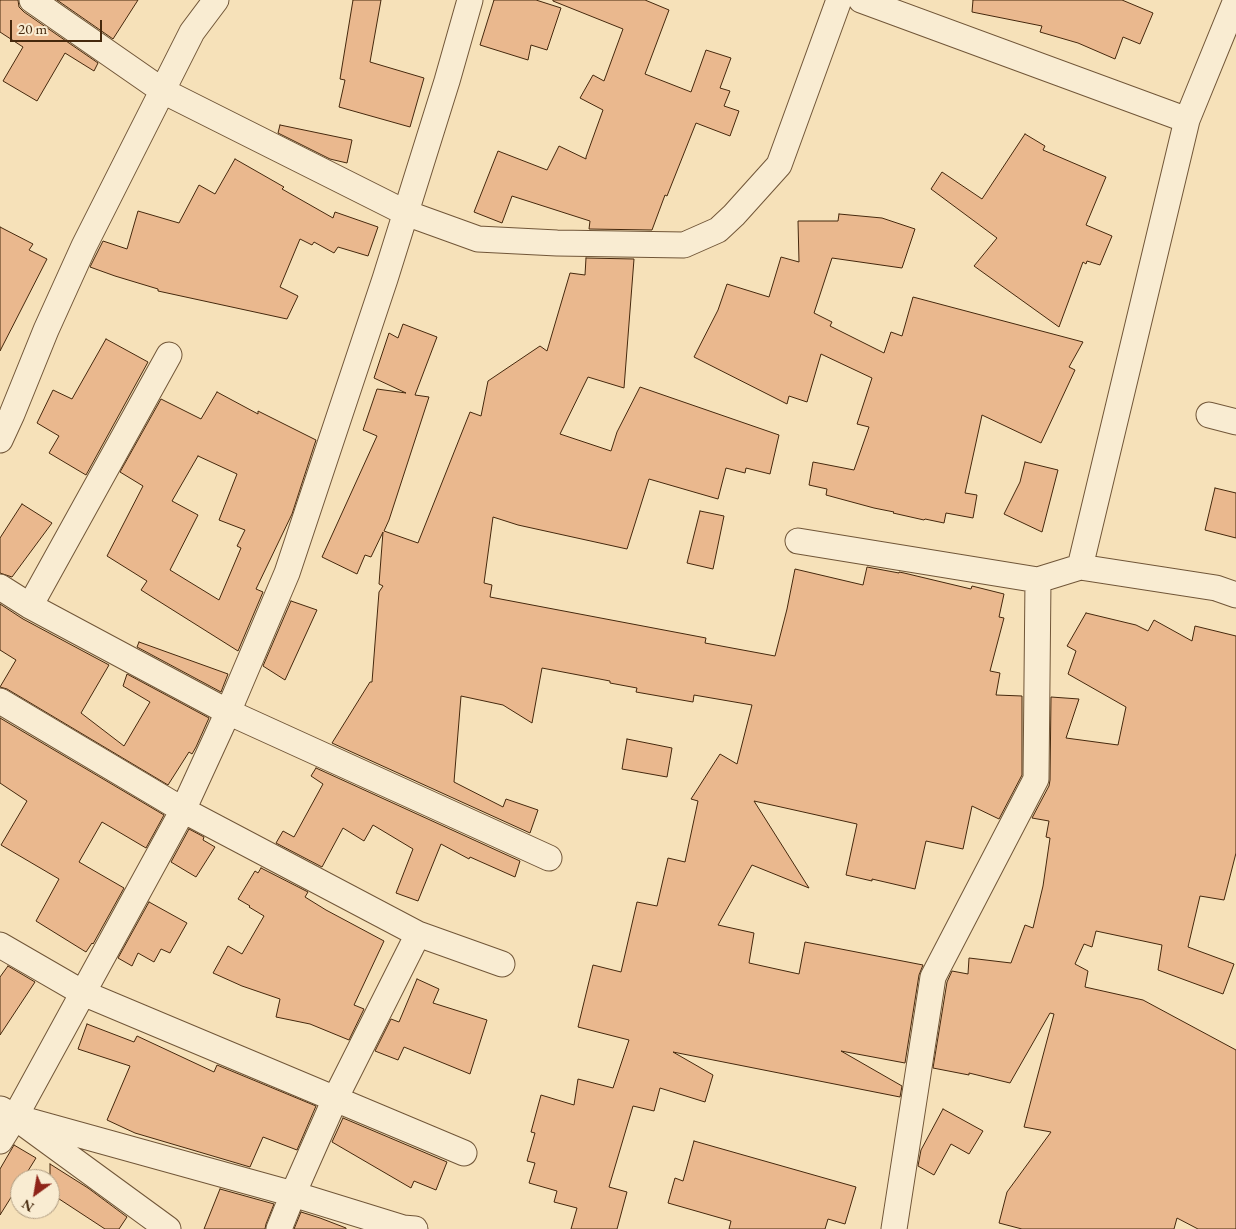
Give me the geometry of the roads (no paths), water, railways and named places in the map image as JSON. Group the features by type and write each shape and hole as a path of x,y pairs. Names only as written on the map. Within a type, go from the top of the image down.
{"street":[{"path":"32,0 163,91 406,213 478,239 557,243 684,245 718,230 779,165 839,0"},
{"path":"0,440 6,410 46,330 84,246 192,32 216,0"},
{"path":"0,1141 7,1113 83,993 183,810 228,712 287,573 406,213 470,0"},
{"path":"861,0 1188,120"},
{"path":"1080,566 1188,120 1233,10"},
{"path":"30,606 169,354"},
{"path":"1209,415 1236,422"},
{"path":"798,541 1038,580 1080,566 1216,588 1236,596"},
{"path":"894,1229 933,977 1036,779 1038,580"},
{"path":"0,587 30,606 228,712 549,858"},
{"path":"0,701 183,810 418,934 502,964"},
{"path":"279,1229 292,1194 335,1099 418,934"},
{"path":"0,945 83,993 464,1152"},
{"path":"7,1113 292,1194 403,1228 416,1229"},
{"path":"7,1113 168,1229"}]}
